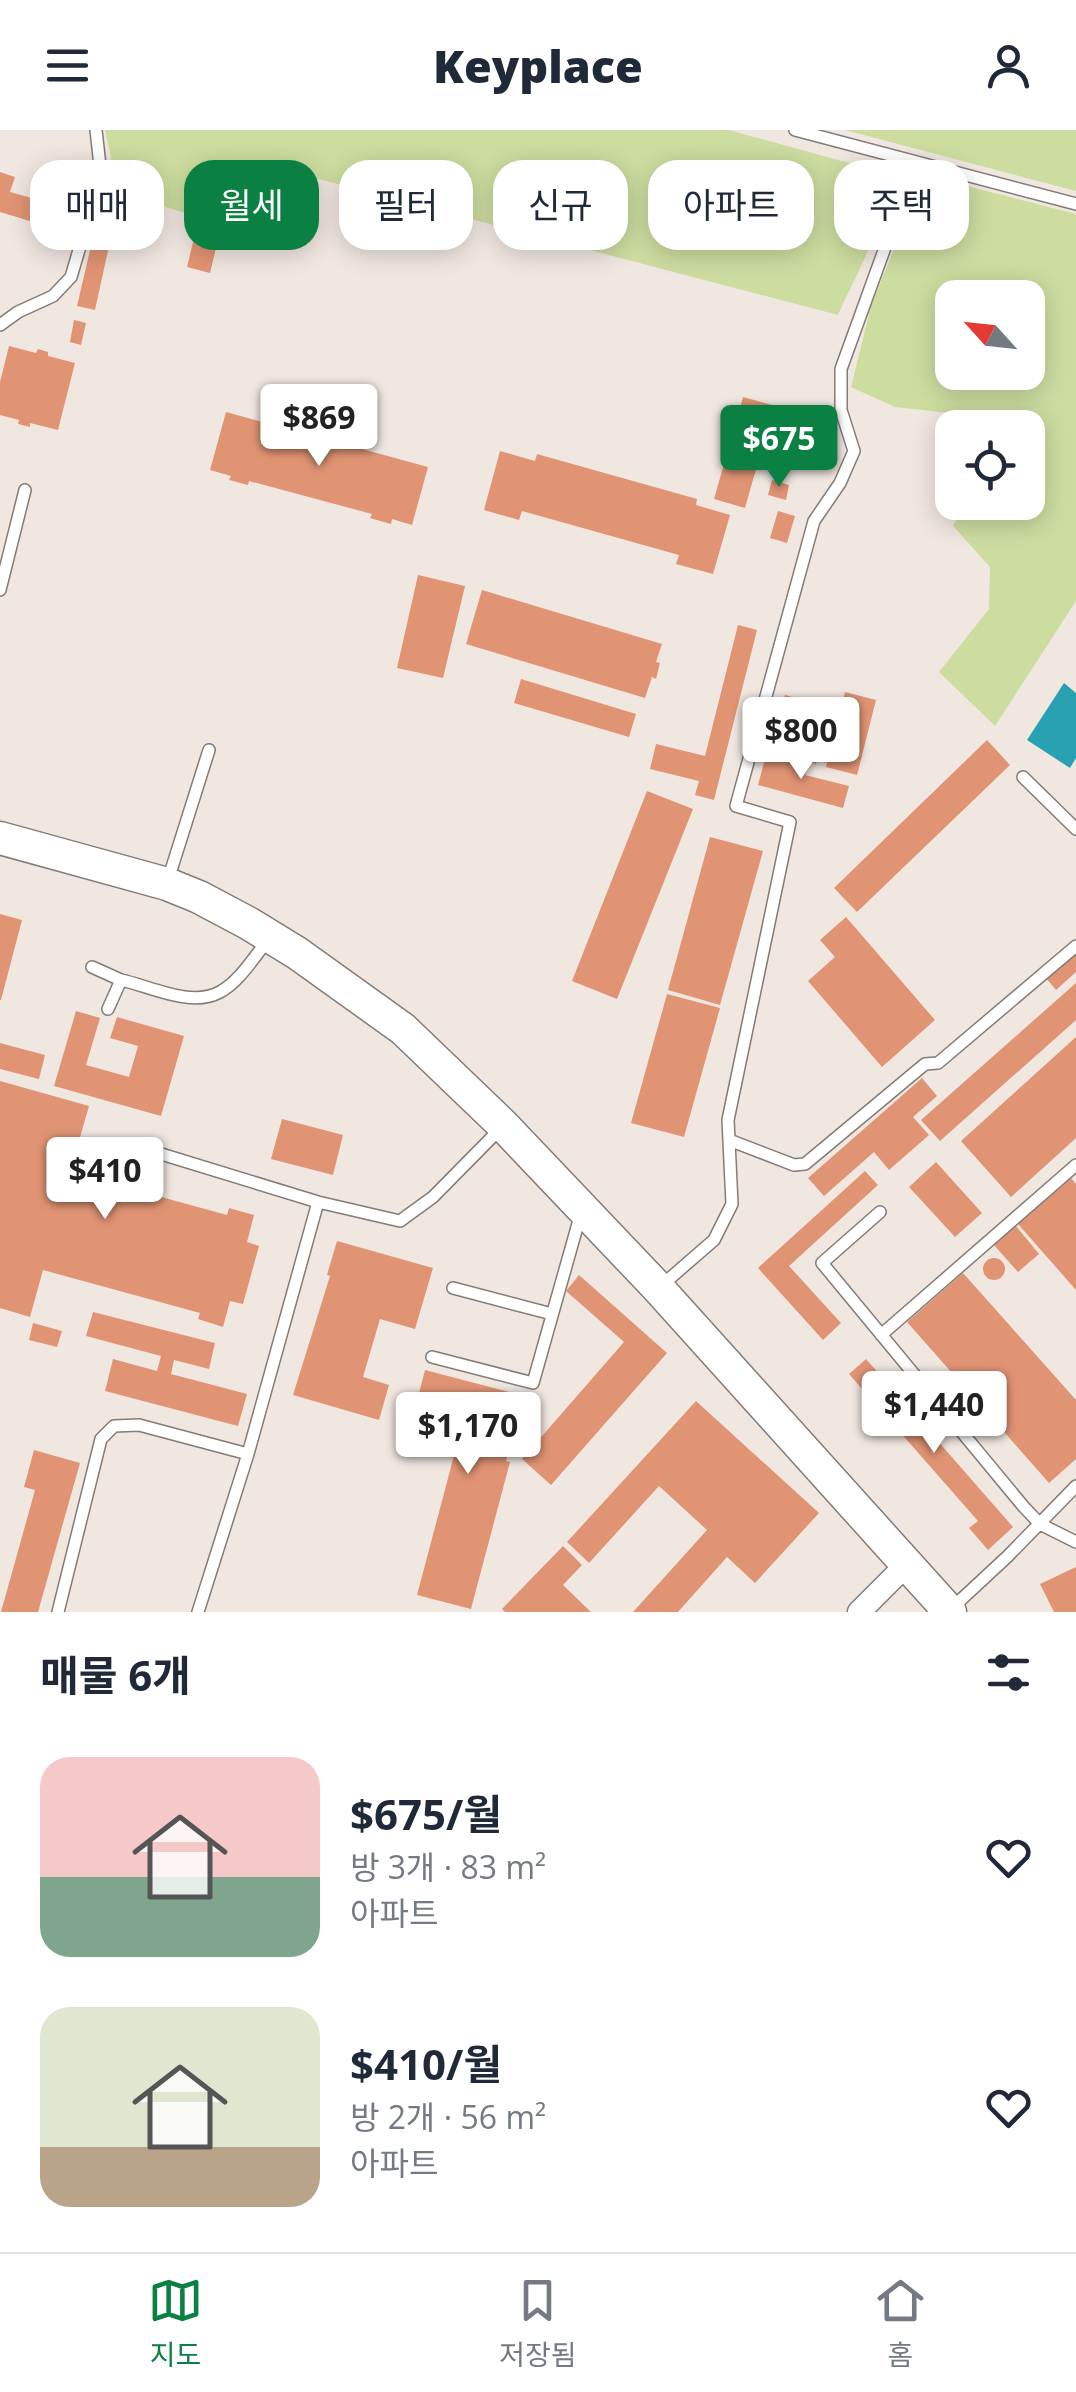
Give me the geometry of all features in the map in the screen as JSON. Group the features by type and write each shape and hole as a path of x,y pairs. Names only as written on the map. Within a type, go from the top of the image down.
{"street":[{"path":"0,838 167,884 199,897 270,937 403,1029 504,1125 658,1288 949,1611"},
{"path":"860,1612 908,1564"}],"lane":[{"path":"0,325 53,296 71,277 100,166 96,130"},
{"path":"795,130 908,160"},
{"path":"969,176 1076,204"},
{"path":"658,1288 714,1240 732,1204 728,1120 790,822 736,806 814,521 840,483 854,451 841,410 841,370 884,250"},
{"path":"0,590 25,490"},
{"path":"167,884 208,750"},
{"path":"1023,777 1076,829"},
{"path":"92,967 121,980 203,998 222,992 270,937"},
{"path":"729,1140 794,1165 805,1164 925,1064 938,1064 1076,946"},
{"path":"108,1009 121,980"},
{"path":"135,1146 318,1202 400,1220 433,1196 504,1125"},
{"path":"882,1335 1076,1164"},
{"path":"198,1612 248,1454 318,1202"},
{"path":"432,1357 533,1383 582,1209"},
{"path":"880,1212 822,1263 1023,1506 1040,1524 1076,1542"},
{"path":"454,1288 552,1314"},
{"path":"58,1612 101,1439 114,1426 139,1425 248,1454"},
{"path":"949,1611 1076,1486"}],"green space":[{"path":"105,130 729,130 838,160 834,160 834,250 868,250 838,315 590,250 628,250 628,160 493,160 493,225 473,219 473,160 339,160 339,184 319,179 319,160 184,160 184,213 164,207 164,160 111,160"},
{"path":"845,130 1076,130 1076,191 969,160"},
{"path":"969,186 1076,214 1076,601 995,726 939,672 989,609 990,567 953,526 956,520 1045,520 1045,410 935,411 895,407 851,387 871,306 894,250 969,250"}],"water":[{"path":"1064,683 1076,693 1076,758 1070,768 1027,740"}],"building":[{"path":"0,172 15,177 10,192 30,198 30,221 0,212"},
{"path":"90,250 108,250 95,310 77,306"},
{"path":"191,250 216,250 210,273 187,267"},
{"path":"74,320 86,323 81,345 70,342"},
{"path":"9,346 36,353 38,349 48,352 48,356 75,363 58,430 18,424 19,420 0,415 0,382"},
{"path":"743,397 805,414 799,439 767,430 745,508 714,499"},
{"path":"226,412 428,467 412,525 392,519 391,524 370,518 372,514 249,481 248,485 229,480 231,476 210,470"},
{"path":"500,451 535,461 537,454 697,499 696,505 730,515 713,574 676,564 679,555 522,511 519,520 484,510"},
{"path":"772,480 789,485 786,500 768,495"},
{"path":"778,511 795,516 787,543 770,538"},
{"path":"418,575 465,586 443,678 397,668"},
{"path":"482,590 662,644 656,679 652,677 645,698 466,644"},
{"path":"738,625 757,630 714,800 695,795 699,781 650,769 656,744 705,756"},
{"path":"521,679 636,714 629,737 514,703"},
{"path":"845,692 876,700 857,775 826,767"},
{"path":"785,695 831,707 816,764 770,751"},
{"path":"987,740 1010,765 857,912 834,888"},
{"path":"766,755 808,766 805,775 849,786 843,808 758,785"},
{"path":"647,791 693,809 617,999 572,981"},
{"path":"710,837 763,851 720,1005 668,990"},
{"path":"0,914 22,920 1,1000 0,1000"},
{"path":"846,917 935,1020 882,1067 808,981 835,957 820,940"},
{"path":"1076,951 1076,972 1056,990 1046,978"},
{"path":"1076,983 1076,1020 940,1141 921,1120"},
{"path":"667,994 720,1008 684,1137 631,1123"},
{"path":"76,1011 100,1018 86,1065 129,1077 138,1046 110,1038 117,1017 184,1036 161,1116 54,1086"},
{"path":"1076,1037 1076,1138 1011,1197 961,1141"},
{"path":"0,1043 45,1055 39,1079 0,1069"},
{"path":"922,1078 937,1096 913,1117 929,1135 889,1170 874,1152 824,1196 808,1178"},
{"path":"0,1081 89,1106 70,1172 227,1215 229,1208 254,1215 247,1242 259,1246 243,1304 230,1301 223,1327 198,1319 200,1313 43,1270 30,1317 0,1308"},
{"path":"282,1119 343,1135 333,1175 271,1159"},
{"path":"936,1162 982,1213 955,1237 909,1187"},
{"path":"865,1171 878,1185 789,1266 841,1323 823,1340 758,1268"},
{"path":"1071,1178 1076,1184 1076,1290 1018,1224"},
{"path":"1016,1226 1039,1254 1018,1272 994,1245"},
{"path":"337,1241 433,1268 415,1329 380,1319 363,1377 389,1385 379,1420 293,1395"},
{"path":"990,1258 998,1258 1005,1269 998,1280 990,1280 983,1273 983,1265"},
{"path":"963,1273 1076,1400 1076,1459 1049,1483 907,1322"},
{"path":"579,1275 667,1353 551,1485 522,1459 624,1342 566,1291"},
{"path":"93,1312 215,1343 209,1369 174,1360 171,1374 247,1394 238,1426 105,1391 113,1359 157,1371 161,1356 86,1336"},
{"path":"33,1323 62,1331 57,1347 29,1340"},
{"path":"866,1359 1013,1527 988,1550 969,1528 978,1521 849,1374"},
{"path":"425,1370 536,1399 522,1453 509,1450 506,1461 510,1462 471,1609 417,1595 456,1448 460,1448 462,1438 411,1424"},
{"path":"696,1401 819,1513 755,1583 727,1557 678,1612 633,1612 707,1530 659,1486 589,1563 567,1542"},
{"path":"34,1450 80,1463 38,1612 1,1612 35,1490 24,1487"},
{"path":"563,1546 582,1565 563,1585 591,1612 505,1612 502,1609"},
{"path":"1076,1567 1076,1612 1054,1612 1040,1584"}]}
